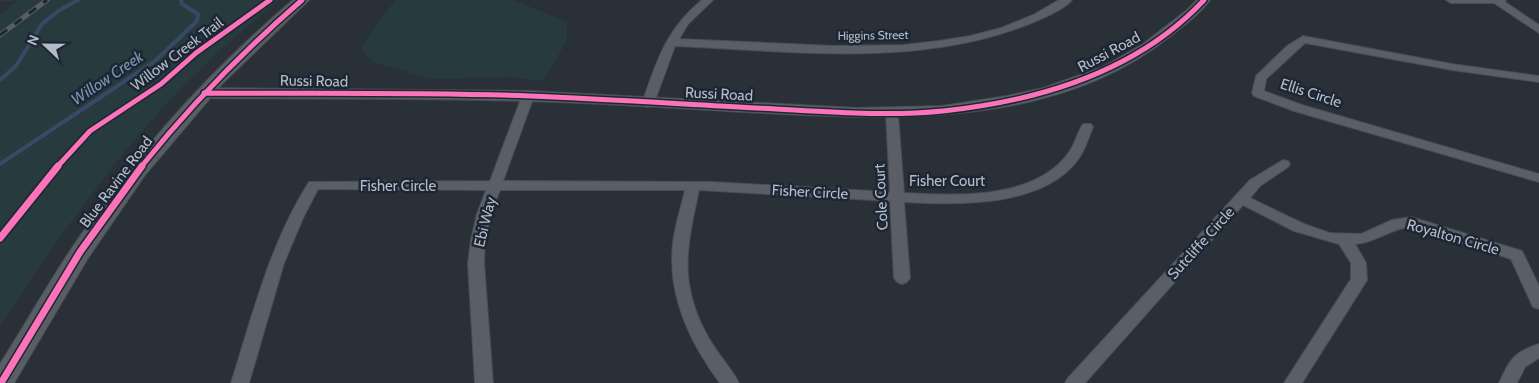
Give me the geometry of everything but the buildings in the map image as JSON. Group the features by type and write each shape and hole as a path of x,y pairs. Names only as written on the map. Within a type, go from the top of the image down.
{"main road":[{"name":"Blue Ravine Road","path":"1,383 92,233 139,169 204,93 241,54 302,0"}],"street":[{"path":"648,103 670,42 687,17 708,0"},
{"name":"Higgins Street","path":"670,42 867,50 929,46 976,39 1016,27 1043,15 1067,0"},
{"name":"Russi Road","path":"204,93 528,96 892,114 942,111 1047,92 1076,83 1130,58 1192,13 1204,0"},
{"path":"1451,0 1501,0"},
{"path":"1496,0 1539,30"},
{"name":"Ellis Circle","path":"1539,79 1452,67 1303,39 1260,78 1258,93 1307,110 1539,178"},
{"name":"Ebi Way","path":"484,383 476,263 478,240 494,186 528,96"},
{"name":"Cole Court","path":"892,114 902,278"},
{"name":"Fisher Court","path":"897,197 956,200 986,198 1022,190 1055,174 1067,164 1075,154 1087,127"},
{"path":"1241,199 1262,178 1283,164"},
{"name":"Fisher Circle","path":"240,383 276,263 296,218 314,185 694,186 897,197"},
{"path":"694,186 680,245 679,265 682,290 696,334 714,363 730,383"},
{"name":"Sutcliffe Circle","path":"1074,383 1241,199 1305,229 1331,238 1344,240"},
{"name":"Royalton Circle","path":"1344,240 1368,238 1393,223 1411,222 1424,225 1517,255 1538,301"},
{"path":"1299,381 1359,280 1359,264 1356,256 1344,240"},
{"path":"1508,383 1520,360 1528,354 1539,351"}],"green space":[{"path":"0,0 279,0 196,73 134,141 64,231 0,326 0,14 17,1 0,2"},
{"path":"395,0 514,0 567,22 567,41 542,81 514,77 431,79 372,62 361,47"}],"waterway":[{"path":"0,80 16,66 42,24 58,11 78,0"},
{"name":"Willow Creek","path":"0,164 155,61 197,21 198,14 182,4 181,0"}],"railway":[{"path":"0,35 47,0"}],"cycle path":[{"name":"Willow Creek Trail","path":"0,238 66,156 90,131 161,84 196,53 270,0"},
{"path":"1,383 80,252 138,170 189,110 243,53 302,0"},
{"path":"204,93 528,96 857,113 942,111 1007,101 1047,92 1108,70 1148,47 1192,13 1204,0"}]}
